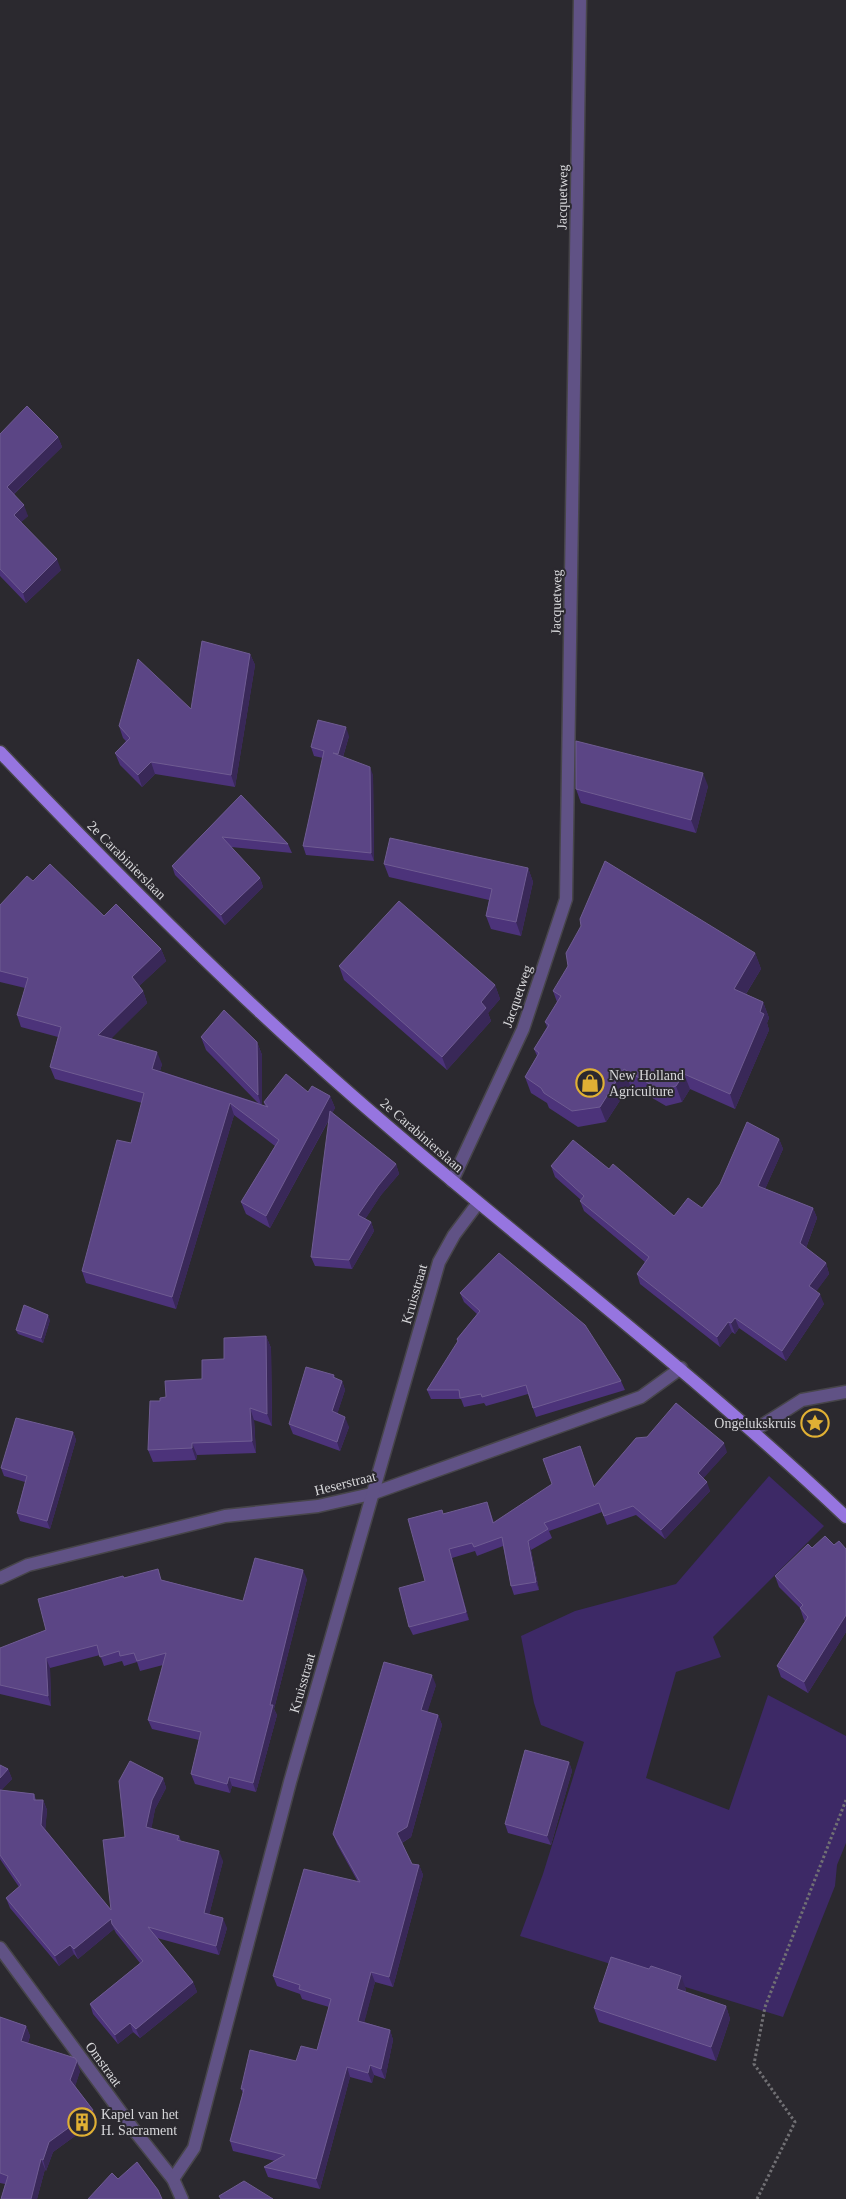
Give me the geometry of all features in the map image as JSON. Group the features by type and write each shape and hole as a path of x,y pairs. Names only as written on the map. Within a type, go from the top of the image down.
{"main road":[{"name":"2e Carabinierslaan","path":"0,752 231,984 310,1058 478,1203 681,1368 846,1517"}],"street":[{"name":"Jacquetweg","path":"452,1181 523,1029 566,899 580,0"},
{"name":"Kruisstraat","path":"173,2179 194,2148 290,1782 439,1262 454,1234 478,1203"},
{"name":"Heserstraat","path":"0,1578 28,1565 224,1516 318,1506 371,1494 641,1397 681,1368"},
{"path":"753,1431 802,1400 846,1392"},
{"name":"Omstraat","path":"0,1948 134,2130 173,2179 182,2199"}],"path":[{"path":"757,2199 795,2122 754,2064 765,2007 846,1800"}],"shaded area":[{"path":"769,1476 824,1526 713,1637 721,1657 676,1672 646,1778 729,1810 768,1695 846,1736 846,1843 837,1865 835,1886 783,2017 520,1936 543,1874 584,1742 541,1725 534,1703 521,1636 575,1611 676,1584"}],"building":[{"path":"27,406 58,437 7,487 24,505 14,515 57,559 23,593 0,569 0,434"},
{"path":"202,641 250,654 231,775 151,762 138,775 115,753 130,738 119,726 138,659 191,709"},
{"path":"318,720 346,727 338,754 333,753 370,767 371,853 303,846 324,751 311,747"},
{"path":"576,741 703,773 691,820 576,789"},
{"path":"241,795 288,844 222,837 260,878 221,915 172,866"},
{"path":"390,838 528,868 516,922 486,916 492,889 384,864"},
{"path":"605,861 755,953 734,989 763,1002 760,1012 764,1014 730,1094 684,1074 676,1086 660,1090 624,1069 600,1107 572,1111 544,1093 541,1088 525,1077 539,1053 534,1049 549,1025 545,1022 561,996 553,991 568,966 566,953 581,926 580,919"},
{"path":"50,864 104,916 116,904 161,949 132,977 143,991 98,1035 157,1052 152,1069 268,1107 264,1102 286,1074 308,1092 312,1086 330,1096 266,1216 241,1202 279,1140 230,1103 172,1297 82,1271 117,1140 131,1143 144,1093 50,1067 61,1027 17,1015 28,978 0,971 0,905 27,876 33,881"},
{"path":"399,901 495,985 481,1002 486,1008 442,1057 339,966"},
{"path":"224,1010 257,1042 258,1095 201,1037"},
{"path":"330,1111 396,1164 358,1215 371,1222 349,1260 311,1257"},
{"path":"747,1122 779,1139 758,1186 813,1208 800,1243 826,1263 809,1286 820,1294 782,1351 735,1318 731,1323 728,1322 717,1337 637,1274 649,1257 580,1201 584,1196 551,1166 573,1140 609,1169 613,1164 674,1216 688,1198 702,1208 720,1184"},
{"path":"499,1253 585,1325 621,1381 533,1408 526,1385 482,1397 481,1394 460,1398 459,1390 427,1390 458,1341 457,1339 480,1311 460,1293"},
{"path":"24,1305 48,1315 41,1338 16,1330"},
{"path":"266,1336 267,1414 250,1408 252,1441 192,1443 192,1448 148,1450 150,1401 160,1401 160,1398 166,1397 165,1381 202,1379 202,1360 224,1359 224,1338"},
{"path":"306,1367 334,1375 333,1377 342,1381 332,1411 345,1417 337,1442 289,1424"},
{"path":"676,1403 724,1443 698,1473 707,1482 661,1530 633,1506 604,1516 599,1503 544,1523 548,1529 528,1541 536,1582 511,1586 502,1537 474,1547 472,1543 449,1549 466,1612 409,1627 399,1588 425,1581 408,1519 442,1510 443,1514 487,1502 493,1523 552,1484 543,1459 580,1446 594,1487 636,1438 647,1437"},
{"path":"16,1418 73,1432 47,1521 17,1513 27,1476 1,1468"},
{"path":"825,1536 834,1545 839,1541 846,1549 846,1615 804,1682 777,1666 808,1617 800,1608 803,1605 775,1576 808,1544 812,1548"},
{"path":"255,1558 303,1570 270,1705 273,1705 253,1783 229,1777 227,1784 191,1774 201,1732 148,1720 166,1653 137,1661 134,1653 120,1656 119,1651 100,1657 97,1645 46,1658 48,1696 0,1685 0,1648 46,1630 38,1599 123,1576 124,1578 158,1569 161,1580 243,1601"},
{"path":"384,1662 432,1675 421,1710 438,1715 407,1827 397,1833 412,1864 419,1865 389,1977 371,1972 358,2021 390,2030 381,2069 370,2065 368,2073 347,2067 316,2179 264,2167 285,2155 230,2141 244,2089 241,2089 250,2050 296,2061 301,2046 317,2050 331,1999 299,1989 300,1985 273,1976 304,1869 360,1882 333,1834"},
{"path":"525,1750 569,1762 547,1836 505,1824"},
{"path":"130,1761 163,1778 152,1800 146,1827 179,1836 177,1840 219,1851 204,1913 223,1918 216,1946 148,1927 193,1982 136,2029 130,2023 115,2035 90,2004 143,1961 112,1924 111,1919 74,1949 70,1945 55,1956 6,1898 21,1885 0,1855 0,1790 34,1794 34,1800 43,1800 41,1825 111,1910 103,1840 125,1837 119,1781"},
{"path":"0,1765 8,1769 0,1778"},
{"path":"611,1957 649,1969 651,1966 681,1976 677,1989 726,2006 711,2047 594,2008"},
{"path":"0,2017 26,2026 21,2041 75,2058 77,2061 70,2080 93,2110 49,2142 43,2160 41,2159 31,2199 1,2199 8,2176 0,2173"},
{"path":"137,2162 158,2190 162,2199 88,2199 112,2173 118,2179"},
{"path":"244,2181 273,2199 221,2199 219,2196"}],"place":[{"name":"New Holland Agriculture","path":"590,1083"},
{"name":"Ongelukskruis","path":"815,1423"},
{"name":"Kapel van het H. Sacrament","path":"82,2122"}]}
